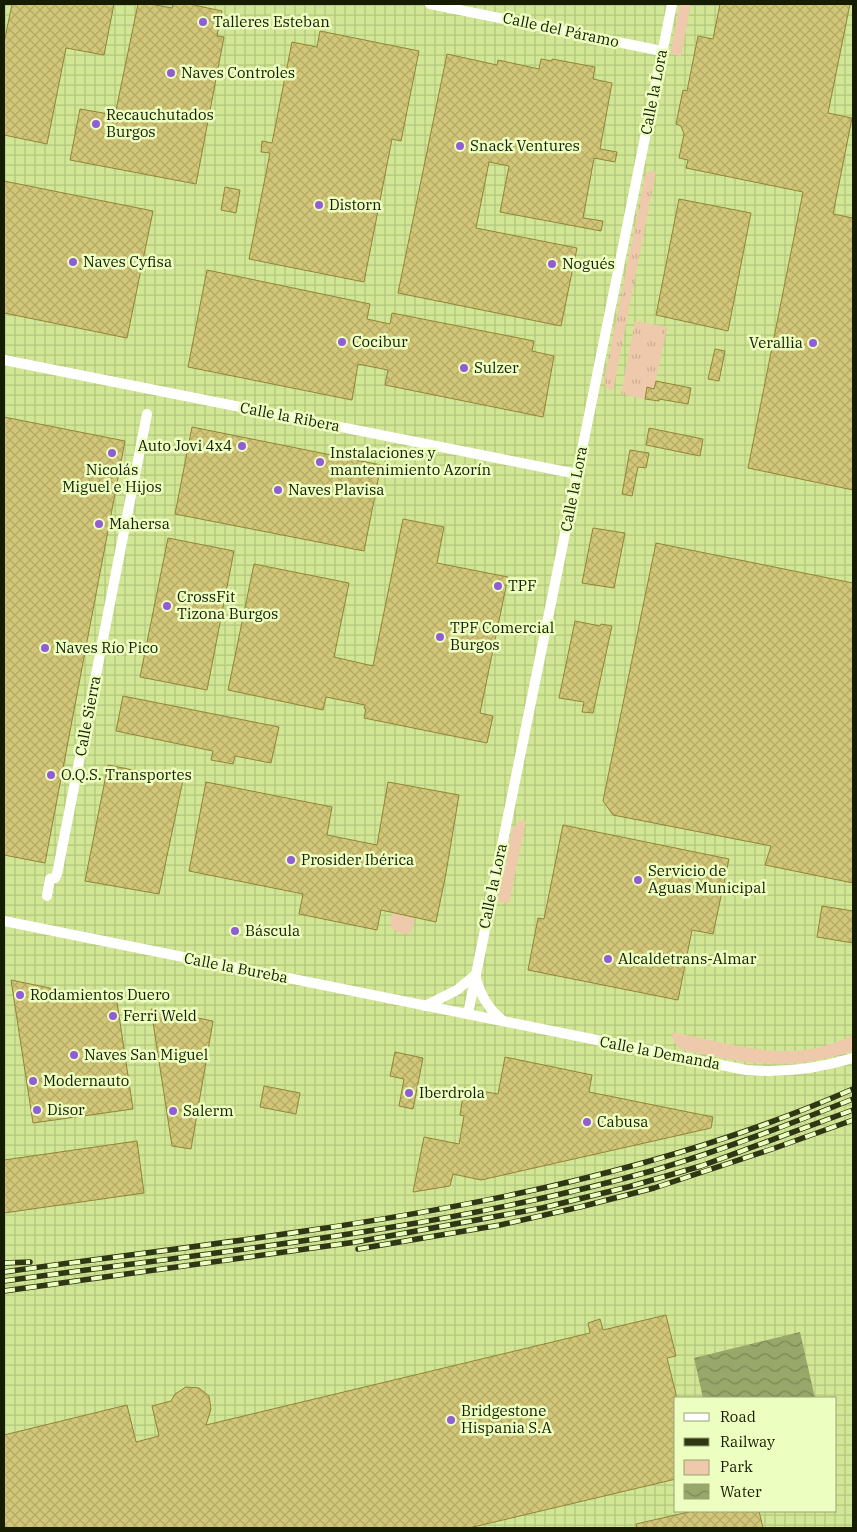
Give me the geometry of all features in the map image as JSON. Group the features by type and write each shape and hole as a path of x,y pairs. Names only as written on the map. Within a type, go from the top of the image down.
{"street":[{"name":"Calle del Páramo","path":"430,4 662,51"},
{"name":"Calle la Lora","path":"468,1014 672,4"},
{"name":"Calle la Ribera","path":"4,360 576,474"},
{"name":"Calle Sierra","path":"47,896 50,879 55,878 57,874 147,414"},
{"name":"Calle la Bureba","path":"4,921 468,1014"},
{"path":"425,1006 457,990 475,975 484,1001 503,1022"},
{"name":"Calle la Demanda","path":"468,1014 746,1070 779,1072 806,1070 853,1058"}],"shaded area":[{"path":"4,4 853,4 853,1528 4,1528"}],"green space":[{"path":"680,4 691,4 681,56 670,54"},
{"path":"656,171 613,390 611,390 605,385 604,381 645,176 648,172"},
{"path":"635,321 667,327 654,389 647,387 645,399 621,394"},
{"path":"521,821 526,821 509,903 497,901 512,829"},
{"path":"392,913 415,917 412,930 408,934 392,929"},
{"path":"672,1032 726,1044 781,1051 817,1048 853,1036 853,1051 808,1062 766,1064 746,1062 680,1049 673,1041"}],"water":[{"path":"800,1332 815,1397 703,1397 694,1358"}],"building":[{"path":"12,4 114,4 104,55 66,48 47,144 4,135 4,43"},
{"name":"Naves Controles","path":"138,4 172,8 173,4 189,4 222,11 217,36 224,37 196,184 70,160 80,109 115,115"},
{"path":"720,4 850,4 828,113 852,118 833,214 853,218 853,490 748,468 803,192 686,168 688,160 679,158 684,134 681,126 676,124 683,90 687,91 698,36 713,39"},
{"name":"Distorn","path":"320,31 419,51 401,141 392,139 364,282 249,259 270,153 261,152 262,141 272,143 292,42 317,47"},
{"path":"447,54 497,65 498,60 539,69 541,59 552,61 552,59 595,67 593,79 612,83 600,149 617,152 615,162 594,158 583,218 603,221 601,231 500,212 509,166 489,162 476,228 577,248 561,326 398,293"},
{"name":"Naves Cyfisa","path":"4,181 153,211 127,338 4,313"},
{"path":"225,187 240,190 236,213 221,210"},
{"path":"679,199 751,213 728,331 656,315"},
{"path":"207,270 370,304 367,319 390,324 392,313 534,341 532,351 554,356 543,417 385,385 388,370 358,364 352,400 188,367"},
{"path":"715,349 725,351 719,381 708,379"},
{"path":"656,381 691,388 688,404 659,399 659,401 645,399 647,387 654,389"},
{"name":"Naves Río Pico","path":"4,417 125,441 45,863 4,855"},
{"name":"Naves Plavisa","path":"192,427 381,465 364,551 175,514"},
{"path":"649,428 703,439 700,456 646,445"},
{"path":"630,450 649,453 646,468 638,467 632,496 622,494"},
{"path":"403,519 444,527 437,563 508,577 480,713 493,716 487,743 364,718 365,705 326,697 323,710 228,690 254,564 349,583 334,657 373,666"},
{"path":"593,528 625,533 614,588 582,583"},
{"path":"168,538 234,551 207,690 140,677"},
{"path":"656,543 853,583 853,883 765,865 771,846 613,815 603,801"},
{"path":"575,621 600,626 601,624 612,626 593,713 582,712 584,702 559,698"},
{"path":"123,696 279,727 271,763 235,756 233,764 211,760 213,751 116,731"},
{"path":"108,765 183,780 159,894 85,881"},
{"name":"Prosider Ibérica","path":"206,782 332,807 327,835 377,845 388,782 459,795 436,922 381,910 377,930 299,914 303,894 189,871"},
{"path":"563,825 729,859 713,934 692,930 678,1000 528,970 538,918 544,919"},
{"path":"822,906 853,911 853,943 817,937"},
{"name":"Naves San Miguel","path":"11,980 117,1002 133,1109 33,1123"},
{"name":"Naves San Miguel","path":"151,1009 213,1021 191,1149 172,1146"},
{"name":"Iberdrola","path":"395,1052 423,1058 413,1109 399,1106 404,1079 390,1076"},
{"name":"Cabusa","path":"505,1057 592,1075 589,1092 713,1117 711,1128 481,1180 453,1174 450,1186 413,1192 424,1137 459,1144 464,1116 460,1115 464,1088 498,1094"},
{"path":"264,1086 300,1093 296,1114 260,1107"},
{"path":"137,1141 144,1193 4,1213 4,1160"},
{"name":"Bridgestone Hispania S.A","path":"666,1315 676,1356 667,1358 676,1394 676,1397 674,1397 674,1479 469,1528 4,1528 4,1435 127,1405 136,1442 159,1436 152,1406 171,1401 175,1394 186,1387 199,1388 209,1396 211,1409 206,1425 590,1333 588,1323 600,1319 603,1330"},
{"path":"689,1512 759,1512 763,1528 637,1528 636,1524"}],"railway":[{"path":"4,1272 328,1228 436,1210 542,1188 648,1162 751,1129 853,1089"},
{"path":"4,1281 331,1237 413,1224 575,1191 655,1170 705,1154 853,1099"},
{"path":"4,1291 356,1242 542,1208 628,1187 701,1166 853,1110"},
{"path":"358,1249 500,1225 654,1188 853,1120"},
{"path":"4,1263 30,1262"}],"place":[{"name":"Talleres Esteban","path":"203,22"},
{"name":"Naves Controles","path":"171,73"},
{"name":"Recauchutados Burgos","path":"96,124"},
{"name":"Snack Ventures","path":"460,146"},
{"name":"Distorn","path":"319,205"},
{"name":"Naves Cyfisa","path":"73,262"},
{"name":"Nogués","path":"552,264"},
{"name":"Cocibur","path":"342,342"},
{"name":"Verallia","path":"813,343"},
{"name":"Sulzer","path":"464,368"},
{"name":"Auto Jovi 4x4","path":"242,446"},
{"name":"Nicolás Miguel e Hijos","path":"112,453"},
{"name":"Instalaciones y mantenimiento Azorín","path":"320,462"},
{"name":"Naves Plavisa","path":"278,490"},
{"name":"Mahersa","path":"99,524"},
{"name":"TPF","path":"498,586"},
{"name":"CrossFit Tizona Burgos","path":"167,606"},
{"name":"TPF Comercial Burgos","path":"440,637"},
{"name":"Naves Río Pico","path":"45,648"},
{"name":"O.Q.S. Transportes","path":"51,775"},
{"name":"Prosider Ibérica","path":"291,860"},
{"name":"Servicio de Aguas Municipal","path":"638,880"},
{"name":"Báscula","path":"235,931"},
{"name":"Alcaldetrans-Almar","path":"608,959"},
{"name":"Rodamientos Duero","path":"20,995"},
{"name":"Ferri Weld","path":"113,1016"},
{"name":"Naves San Miguel","path":"74,1055"},
{"name":"Modernauto","path":"33,1081"},
{"name":"Iberdrola","path":"409,1093"},
{"name":"Disor","path":"37,1110"},
{"name":"Salerm","path":"173,1111"},
{"name":"Cabusa","path":"587,1122"},
{"name":"Bridgestone Hispania S.A","path":"451,1420"}]}
